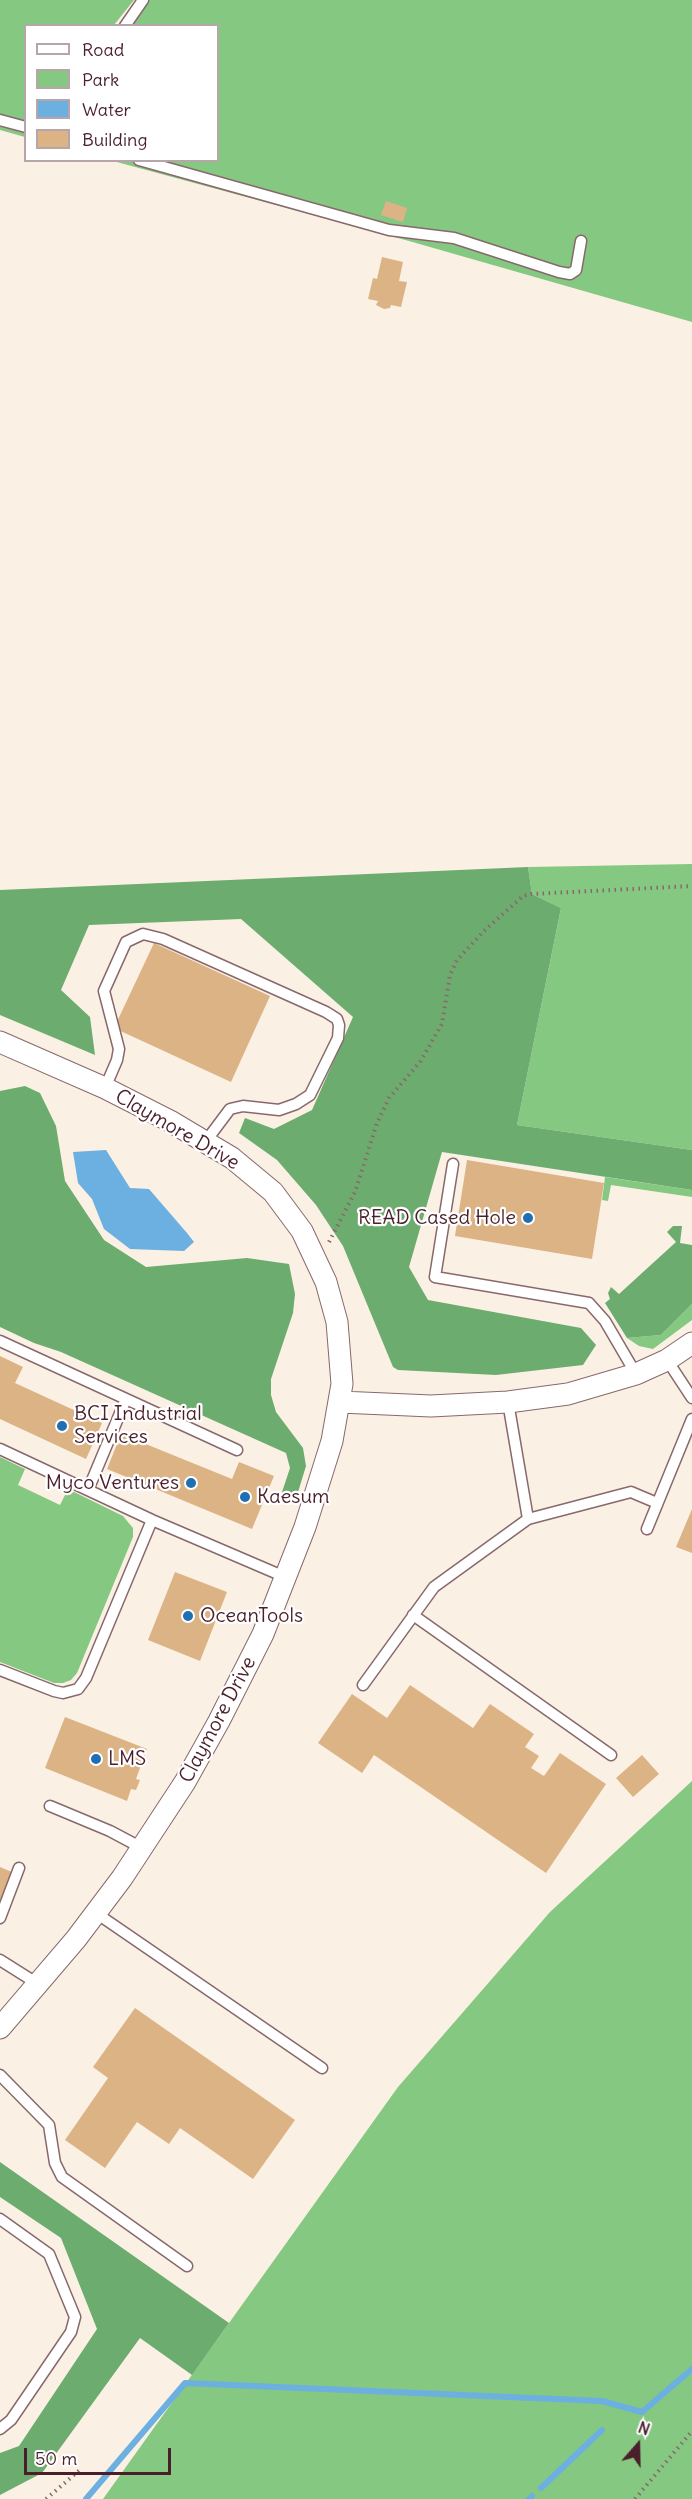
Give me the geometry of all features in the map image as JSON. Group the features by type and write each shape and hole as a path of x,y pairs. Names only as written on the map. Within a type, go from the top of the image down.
{"street":[{"name":"Claymore Drive","path":"0,1042 105,1088 206,1141 273,1192 302,1230 326,1282 338,1322 342,1362 340,1402 320,1482 255,1650 224,1711 185,1782 142,1848 96,1912 0,2028"},
{"path":"340,1402 431,1406 508,1402 568,1394 636,1374 667,1360 692,1343"}],"lane":[{"path":"126,24 143,0"},
{"path":"0,120 24,126"},
{"path":"146,162 389,230 454,238 570,274 576,270 581,241"},
{"path":"105,1088 117,1060 119,1048 104,991 126,942 143,934 163,939 337,1019 338,1038 310,1095 296,1104 279,1110 243,1106 230,1109 206,1141"},
{"path":"453,1164 435,1277 589,1303 605,1321 636,1374"},
{"path":"0,1341 237,1450"},
{"path":"667,1360 692,1398"},
{"path":"88,1490 126,1400"},
{"path":"508,1402 528,1519"},
{"path":"647,1529 692,1419"},
{"path":"0,1449 152,1520 285,1577"},
{"path":"363,1685 434,1587 528,1519 631,1492 657,1503"},
{"path":"0,1670 54,1691 63,1693 78,1689 86,1678 152,1520"},
{"path":"413,1615 611,1755"},
{"path":"50,1806 142,1848"},
{"path":"0,1918 19,1868"},
{"path":"96,1912 322,2068"},
{"path":"0,1960 38,1984"},
{"path":"0,2075 49,2125 55,2163 62,2178 187,2266"},
{"path":"0,2219 49,2254 75,2317 71,2332 11,2420 0,2429"}],"path":[{"path":"315,1255 330,1241 356,1192 377,1123 389,1098 420,1062 442,1023 450,975 457,960 484,932 524,896 532,894 692,886"},
{"path":"635,2499 692,2431"},
{"path":"46,2499 81,2469"}],"green space":[{"path":"0,0 134,0 115,24 24,24 24,137 0,130"},
{"path":"148,0 692,0 692,322 409,241 117,162 219,162 219,24 132,24"},
{"path":"692,864 692,1150 517,1125 561,908 532,894 528,867"},
{"path":"528,867 532,894 561,908 517,1125 692,1150 692,1190 442,1152 409,1267 428,1300 581,1328 596,1345 583,1365 496,1375 398,1370 393,1367 343,1246 316,1205 277,1160 239,1133 245,1118 274,1129 312,1110 353,1017 241,919 89,925 61,990 90,1017 95,1055 0,1015 0,890"},
{"path":"25,1086 40,1093 56,1126 65,1181 104,1240 146,1267 247,1258 289,1264 295,1294 293,1313 271,1379 271,1395 276,1412 303,1448 306,1466 295,1502 287,1503 281,1495 290,1468 286,1453 0,1327 0,1091"},
{"path":"605,1177 692,1190 692,1197 611,1185 608,1201 602,1200"},
{"path":"673,1226 682,1226 680,1243 692,1245 692,1304 661,1335 627,1338 605,1303 610,1299 608,1293 611,1287 619,1294 676,1242 667,1232"},
{"path":"692,1304 692,1320 653,1349 639,1346 627,1338 661,1335"},
{"path":"0,1457 25,1469 18,1485 60,1505 68,1489 123,1516 133,1528 133,1537 77,1673 71,1680 63,1683 54,1683 0,1662"},
{"path":"692,1781 692,2499 103,2499 398,2087 550,1912"},
{"path":"0,2162 229,2323 192,2375 140,2338 42,2473 0,2495 0,2453 19,2446 97,2329 61,2238 0,2197"}],"water":[{"path":"106,1150 130,1188 149,1189 194,1242 184,1251 130,1249 104,1229 92,1199 78,1183 73,1152"}],"building":[{"path":"386,201 407,208 403,222 381,215"},
{"path":"382,257 403,262 399,281 407,282 401,307 391,305 390,308 384,309 376,305 378,301 368,299 373,278 377,279"},
{"path":"154,943 270,996 231,1082 114,1028"},
{"name":"READ Cased Hole","path":"467,1160 604,1183 592,1259 455,1236"},
{"path":"0,1356 23,1367 15,1383 102,1423 86,1459 0,1419"},
{"path":"121,1434 232,1479 239,1462 274,1476 252,1529 107,1469"},
{"path":"692,1509 692,1553 676,1547"},
{"name":"OceanTools","path":"175,1572 227,1592 200,1661 148,1640"},
{"path":"410,1685 473,1728 490,1704 534,1734 525,1747 539,1756 531,1768 544,1776 560,1753 606,1784 546,1873 374,1755 362,1773 318,1743 352,1694 387,1718"},
{"name":"LMS","path":"65,1717 147,1749 136,1779 140,1780 136,1790 131,1789 127,1801 45,1768"},
{"path":"642,1755 659,1774 633,1797 616,1778"},
{"path":"0,1867 12,1872 0,1901"},
{"path":"135,2008 295,2120 253,2179 180,2128 169,2144 137,2122 105,2168 65,2140 108,2078 93,2067"}],"waterway":[{"path":"86,2499 185,2383 602,2401 642,2412 692,2369"},
{"path":"541,2488 602,2430"},
{"path":"529,2499 532,2496"}],"place":[{"name":"READ Cased Hole","path":"528,1218"},
{"name":"BCI Industrial Services","path":"62,1426"},
{"name":"Myco Ventures","path":"191,1483"},
{"name":"Kaesum","path":"245,1497"},
{"name":"OceanTools","path":"188,1616"},
{"name":"LMS","path":"96,1759"}]}
